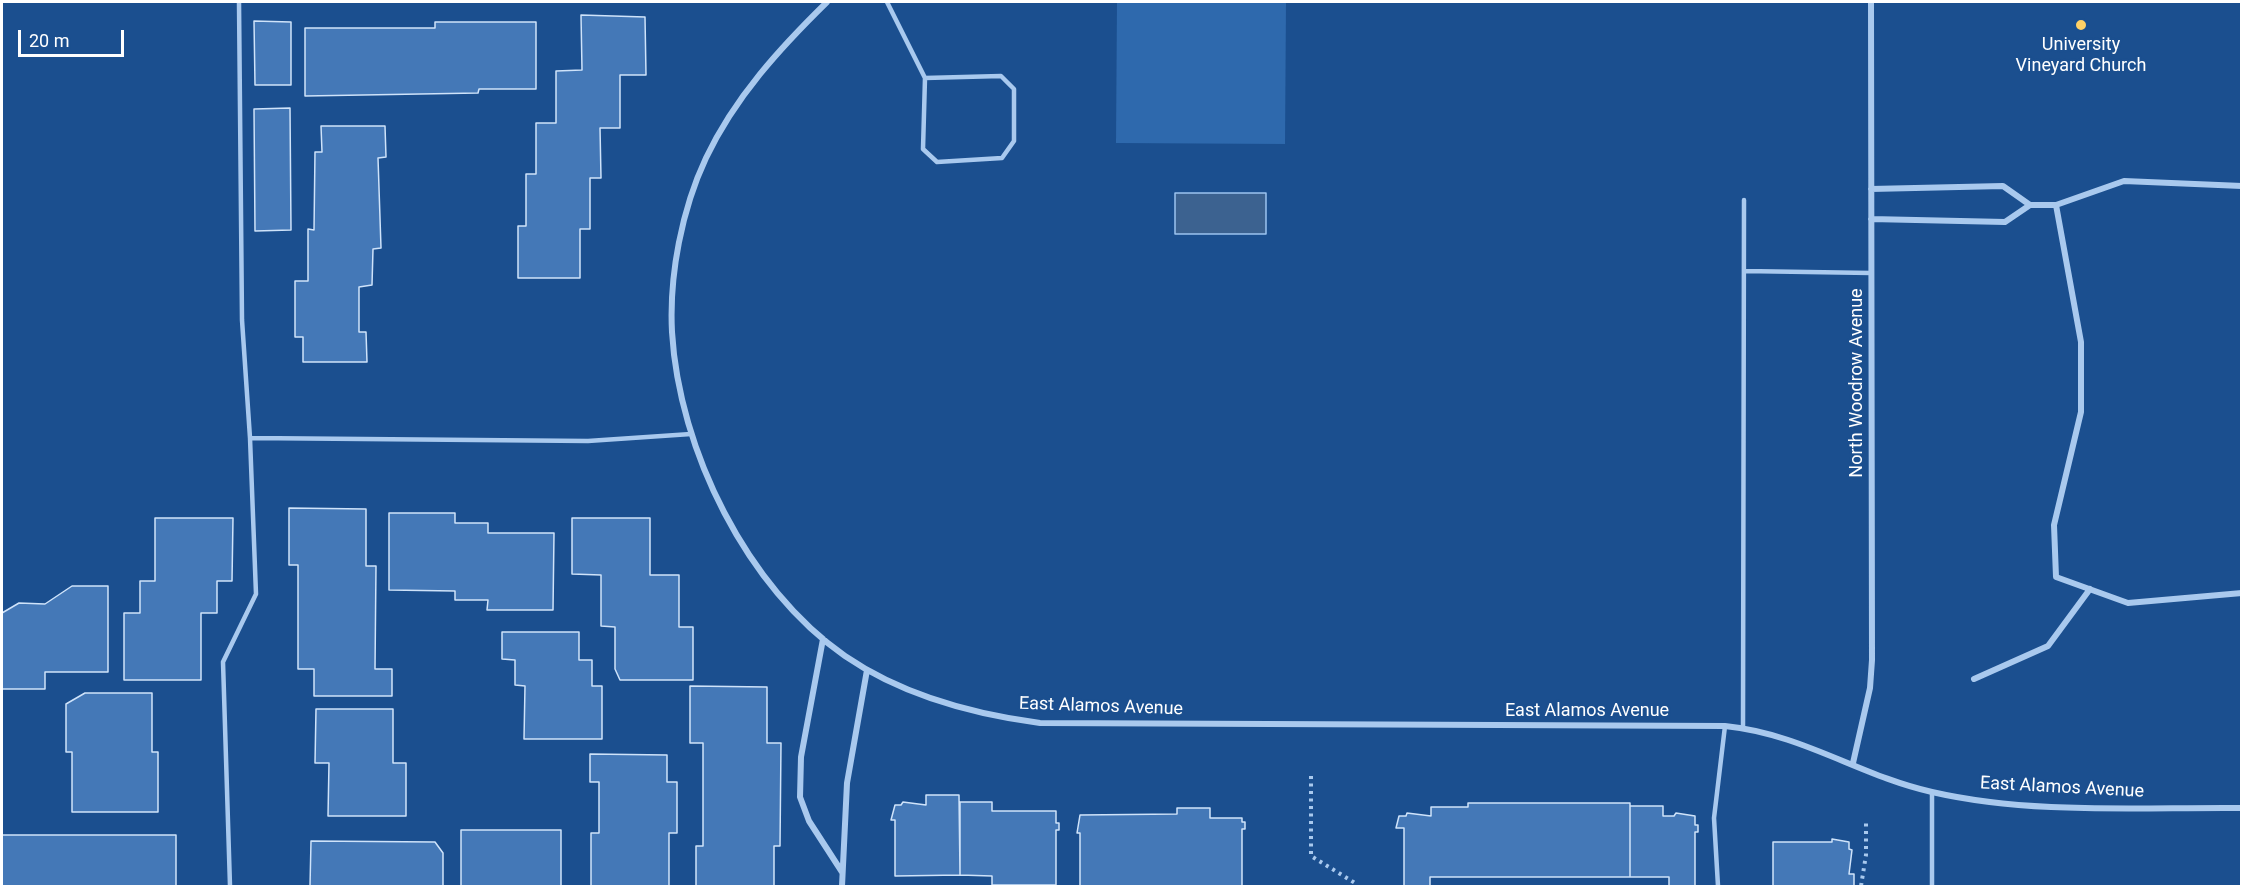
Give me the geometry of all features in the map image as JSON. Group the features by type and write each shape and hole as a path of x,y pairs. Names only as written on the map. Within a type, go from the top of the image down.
{"street":[{"name":"East Alamos Avenue","path":"827,2 789,39 736,104 706,159 685,222 674,281 672,331 678,381 691,434 718,501 756,564 789,605 823,639 867,670 949,705 1005,718 1076,724 1725,726 1743,728 1797,742 1932,792 2037,805 2241,808"},
{"name":"North Woodrow Avenue","path":"1853,763 1870,688 1872,660 1871,2"},
{"path":"1871,219 2005,222 2030,205 2056,205 2124,181 2241,186"},
{"path":"1871,189 2003,186 2030,205"},
{"path":"2056,205 2080,342 2080,412 2054,525 2056,577 2128,603 2241,593"},
{"path":"1974,679 2048,646 2090,589"},
{"path":"823,639 801,757 800,791 809,821 842,872"},
{"path":"842,886 847,783 867,670"}],"lane":[{"path":"230,886 223,662 256,594 242,320 239,2"},
{"path":"887,2 925,78 923,149 937,162 1002,158 1014,141 1014,89 1001,76 925,78"},
{"path":"1743,728 1744,200"},
{"path":"1744,271 1871,273"},
{"path":"249,438 588,441 691,434"},
{"path":"1718,886 1714,818 1725,726"},
{"path":"1932,792 1932,886"}],"path":[{"path":"1311,776 1311,856 1355,886"},
{"path":"1861,886 1866,855 1866,820"}],"shaded area":[{"path":"1117,2 1286,2 1285,144 1116,143"},
{"path":"1175,193 1266,193 1266,234 1175,234"}],"building":[{"path":"581,15 645,17 646,75 620,75 620,128 600,128 601,178 590,178 590,229 580,229 580,278 518,278 518,226 526,226 526,174 536,174 536,123 556,123 556,71 582,70"},
{"path":"254,21 291,22 291,85 255,85"},
{"path":"435,22 536,22 536,89 479,89 478,93 305,96 305,28 435,28"},
{"path":"290,108 291,230 255,231 254,109"},
{"path":"321,126 385,126 386,157 378,158 381,248 373,249 372,285 359,287 359,332 366,332 367,362 303,362 303,337 295,337 295,281 308,281 308,229 314,230 315,152 322,152"},
{"path":"289,508 366,509 366,566 376,566 375,669 392,669 392,696 314,696 314,669 298,669 298,565 289,565"},
{"path":"389,513 455,513 455,523 488,523 488,533 554,533 553,610 487,610 488,600 455,600 455,591 389,590"},
{"path":"155,518 233,518 232,581 217,581 217,613 201,613 201,680 124,680 124,613 140,613 140,581 155,581"},
{"path":"572,518 650,518 650,575 679,575 679,627 693,627 693,680 620,680 615,669 615,627 601,626 601,575 572,574"},
{"path":"72,586 108,586 108,672 45,672 45,689 2,689 2,613 19,603 45,604"},
{"path":"502,632 579,632 579,660 592,660 592,686 602,686 602,739 524,739 525,686 515,685 515,660 502,659"},
{"path":"690,686 767,687 767,743 781,743 780,846 774,846 774,886 696,886 696,846 703,846 703,743 690,743"},
{"path":"85,693 152,693 152,752 158,752 158,812 72,812 72,752 66,752 66,704"},
{"path":"316,709 393,709 393,763 406,763 406,816 328,816 329,763 315,763"},
{"path":"590,754 667,755 667,782 677,782 677,833 669,833 669,886 591,886 591,833 599,833 599,782 590,782"},
{"path":"926,795 959,795 960,875 895,876 895,820 891,820 895,805 901,805 903,802 926,805"},
{"path":"960,802 992,802 992,811 1056,811 1056,823 1059,823 1059,830 1056,830 1056,885 992,885 992,876 960,875"},
{"path":"1468,803 1630,803 1630,877 1430,877 1430,886 1404,886 1404,828 1396,828 1399,816 1406,816 1407,813 1431,816 1431,807 1468,807"},
{"path":"1630,806 1663,806 1663,816 1674,816 1676,813 1695,816 1698,832 1695,832 1695,886 1669,886 1669,877 1630,877"},
{"path":"1177,808 1210,808 1210,818 1242,818 1242,822 1245,822 1245,829 1242,829 1242,886 1080,886 1080,833 1077,833 1080,815 1177,814"},
{"path":"461,830 561,830 561,886 461,886"},
{"path":"2,835 176,835 176,886 2,886"},
{"path":"1832,839 1849,842 1849,849 1852,850 1849,874 1854,874 1854,886 1773,886 1773,842 1832,842"},
{"path":"311,841 435,842 443,853 443,886 310,886"}],"place":[{"name":"University Vineyard Church","path":"2081,25"}]}
